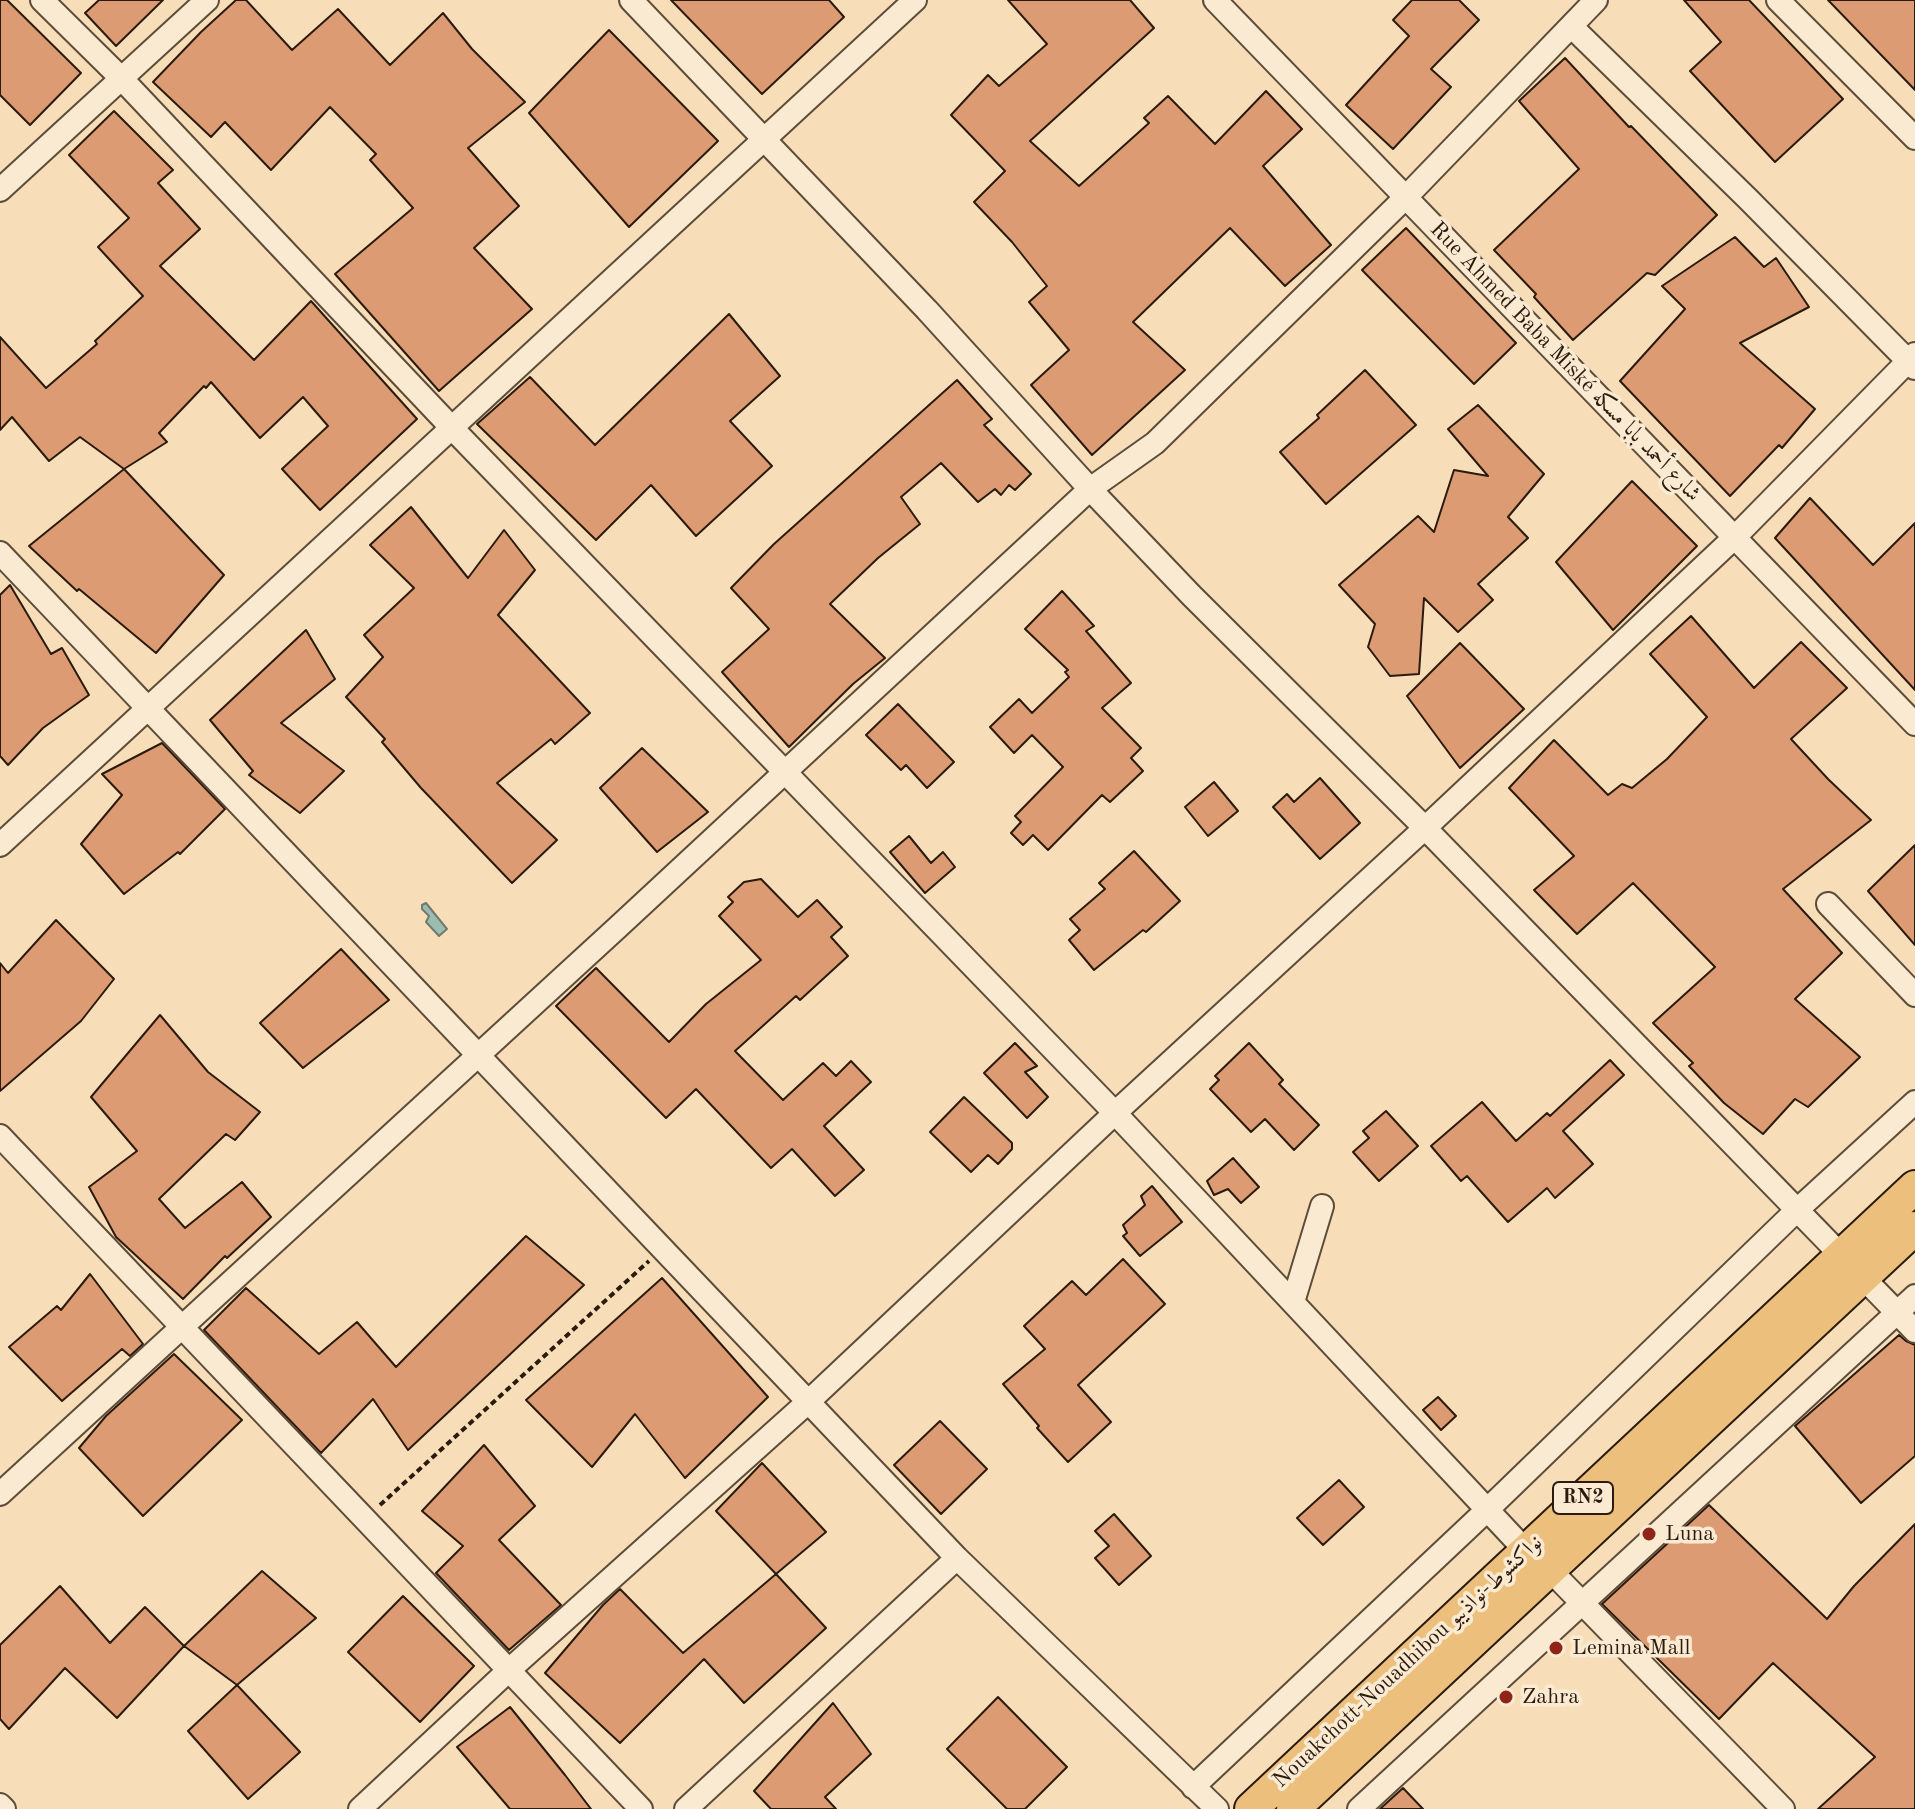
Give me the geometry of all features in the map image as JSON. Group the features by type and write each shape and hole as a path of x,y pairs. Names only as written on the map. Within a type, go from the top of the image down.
{"highway":[{"name":"Nouakchott-Nouadhibou نواكشوط-نواذيبو","path":"1251,1809 1537,1560 1853,1266 1915,1187"},
{"name":"Nouakchott-Nouadhibou نواكشوط-نواذيبو","path":"1853,1266 1915,1228"},
{"name":"Nouakchott-Nouadhibou نواكشوط-نواذيبو","path":"1293,1809 1537,1560"}],"street":[{"path":"42,0 121,78 451,427 1115,1113 1487,1510 1783,1809"},
{"path":"0,190 207,0"},
{"path":"631,0 1260,666 1425,828 1915,1331"},
{"path":"0,845 915,0"},
{"path":"0,1494 1090,489 1155,443 1406,197 1596,0"},
{"path":"1778,0 1915,138"},
{"name":"Rue Ahmed Baba Miské شارع أحمد بابا مسكه","path":"1222,2 1915,724"},
{"path":"360,1809 508,1671 808,1402 1115,1113 1425,828 1735,537 1913,361 1571,26"},
{"path":"0,553 957,1558 1217,1809"},
{"path":"1828,904 1915,995"},
{"path":"1193,1787 1487,1510 1796,1211 1915,1102"},
{"path":"0,1136 641,1809"},
{"path":"1293,1302 1322,1206"},
{"path":"1359,1809 1915,1296"},
{"path":"686,1809 957,1558"}],"path":[{"path":"364,1520 663,1248"}],"shaded area":[{"path":"426,903 447,929 439,936 426,922 429,916 422,905"}],"building":[{"path":"0,0 7,0 81,73 30,125 0,95"},
{"path":"99,0 163,0 116,46 85,13"},
{"path":"236,0 246,0 292,50 338,9 390,65 443,13 472,49 525,102 468,148 519,206 474,248 532,309 439,391 335,274 413,208 370,160 376,154 330,107 271,170 225,122 211,137 153,82"},
{"path":"671,0 829,0 844,17 762,94"},
{"path":"1008,0 1130,0 1154,28 1030,141 1079,186 1149,123 1144,118 1168,96 1215,144 1266,91 1302,129 1263,166 1331,245 1285,286 1230,228 1133,322 1185,370 1092,455 1031,385 1069,350 1029,302 1047,286 1012,242 974,202 1005,171 951,115 988,75 999,86 1047,44"},
{"path":"1412,0 1459,0 1479,20 1431,69 1451,87 1393,149 1346,105 1409,36 1393,20"},
{"path":"1684,0 1749,0 1843,99 1775,162 1690,71 1721,42"},
{"path":"1828,0 1915,0 1915,90"},
{"path":"609,30 718,141 629,227 529,113"},
{"path":"1565,58 1717,215 1655,275 1647,273 1573,340 1534,297 1536,294 1494,250 1579,169 1519,101"},
{"path":"114,111 173,170 158,183 200,229 160,266 254,360 311,301 417,419 320,510 282,469 328,426 303,397 260,438 211,382 159,433 167,442 124,469 80,437 49,461 12,417 0,430 0,337 46,388 97,344 95,341 143,296 98,247 129,218 69,155"},
{"path":"1406,228 1516,343 1474,384 1362,270"},
{"path":"1735,237 1764,267 1776,258 1809,307 1740,343 1815,409 1782,448 1779,445 1730,496 1620,381 1685,309 1662,286"},
{"path":"729,314 780,376 730,421 772,466 696,536 651,485 596,540 477,424 530,377 595,445"},
{"path":"1365,370 1416,425 1326,504 1280,452 1319,418 1317,415"},
{"path":"957,380 992,419 984,425 1031,474 1015,490 1009,485 1001,495 995,489 978,502 941,463 901,497 920,524 878,558 830,604 885,658 853,684 789,747 722,672 769,629 731,588 774,544"},
{"path":"1478,405 1544,474 1508,517 1528,538 1478,584 1493,600 1458,632 1424,598 1419,674 1390,676 1368,647 1375,624 1339,585 1418,516 1434,532 1454,470 1488,476 1448,429"},
{"path":"124,469 224,575 156,653 79,589 77,591 29,546"},
{"path":"1632,481 1697,546 1613,630 1556,562"},
{"path":"1810,498 1873,565 1915,523 1915,690 1775,538"},
{"path":"411,507 468,578 504,530 535,570 498,615 590,713 555,744 551,739 497,783 557,840 512,883 421,788 382,742 385,739 346,697 383,657 364,635 414,588 370,545"},
{"path":"10,585 51,654 62,648 89,695 43,728 8,765 0,756 0,595"},
{"path":"1062,591 1094,626 1086,631 1131,683 1102,708 1141,748 1131,758 1143,771 1110,802 1102,795 1048,850 1033,835 1023,845 1011,833 1021,822 1015,816 1063,767 1032,735 1014,753 990,727 1019,699 1032,713 1069,677 1065,672 1068,670 1025,629"},
{"path":"1691,616 1754,688 1801,642 1847,688 1791,739 1871,820 1783,889 1842,953 1795,999 1860,1057 1808,1107 1795,1099 1763,1134 1724,1103 1689,1066 1693,1063 1653,1023 1715,967 1633,883 1577,934 1534,890 1574,856 1509,788 1554,740 1608,795 1622,784 1632,788 1667,759 1707,717 1650,654"},
{"path":"306,630 335,679 281,723 344,771 300,813 249,775 253,771 210,720"},
{"path":"1460,643 1524,709 1460,768 1407,696"},
{"path":"898,704 954,762 927,788 906,765 901,770 866,735"},
{"path":"162,743 225,809 180,854 178,852 124,894 81,844 122,795 102,774"},
{"path":"642,748 708,812 657,852 600,788"},
{"path":"1320,778 1360,823 1320,859 1273,807 1287,794 1294,802"},
{"path":"1214,782 1238,811 1208,836 1185,807"},
{"path":"909,836 931,863 943,852 955,867 925,893 890,852"},
{"path":"1915,845 1915,945 1868,891"},
{"path":"1134,851 1180,901 1146,932 1143,930 1094,970 1069,940 1080,930 1070,919 1105,889 1099,883"},
{"path":"761,879 798,917 817,900 842,927 831,937 848,956 800,1000 796,996 735,1051 783,1100 823,1063 836,1076 851,1061 871,1082 824,1126 864,1170 835,1196 792,1149 771,1168 696,1089 666,1118 556,1006 596,968 669,1042 706,1004 761,960 719,916 733,902 728,897 744,882"},
{"path":"56,920 114,979 81,1021 0,1091 0,963 8,973"},
{"path":"341,949 389,1000 303,1068 260,1023"},
{"path":"160,1015 208,1072 260,1112 235,1140 226,1134 159,1199 185,1228 242,1182 271,1217 227,1258 225,1256 183,1299 116,1237 89,1187 137,1151 91,1097"},
{"path":"1015,1043 1037,1066 1025,1072 1048,1097 1027,1118 984,1073"},
{"path":"1249,1043 1283,1080 1279,1084 1319,1125 1294,1150 1265,1119 1251,1132 1210,1089 1219,1080 1215,1076"},
{"path":"1610,1060 1624,1075 1563,1131 1593,1164 1555,1198 1547,1188 1508,1222 1467,1176 1461,1181 1431,1146 1482,1102 1516,1141 1547,1113 1550,1116"},
{"path":"964,1097 1012,1143 1012,1149 998,1164 988,1155 971,1172 930,1132"},
{"path":"1386,1111 1418,1146 1379,1181 1353,1152 1369,1138 1363,1131"},
{"path":"1233,1158 1259,1187 1241,1203 1228,1189 1214,1195 1207,1181"},
{"path":"1152,1186 1182,1222 1140,1256 1123,1236 1127,1233 1123,1225 1145,1205 1141,1196"},
{"path":"526,1236 584,1285 408,1450 373,1399 321,1453 204,1330 246,1288 319,1354 357,1322 396,1367"},
{"path":"1123,1259 1165,1304 1078,1385 1111,1422 1068,1462 1003,1384 1045,1349 1024,1326 1072,1281 1086,1295"},
{"path":"90,1274 143,1344 130,1356 122,1349 62,1401 9,1347 57,1306 61,1310"},
{"path":"662,1278 768,1397 685,1478 635,1414 592,1467 526,1400"},
{"path":"1899,1335 1915,1345 1915,1456 1861,1503 1795,1426"},
{"path":"174,1354 242,1420 143,1516 79,1448 106,1416"},
{"path":"1438,1397 1456,1416 1441,1430 1423,1410"},
{"path":"940,1421 987,1469 941,1514 894,1465"},
{"path":"484,1445 535,1506 499,1540 561,1605 509,1650 436,1573 463,1546 422,1511"},
{"path":"762,1463 826,1532 776,1574 716,1511"},
{"path":"1339,1480 1364,1507 1323,1545 1297,1518"},
{"path":"1709,1505 1827,1619 1854,1586 1915,1524 1915,1809 1818,1809 1875,1757 1773,1663 1719,1719 1602,1604"},
{"path":"1114,1514 1151,1556 1119,1585 1095,1558 1109,1546 1095,1531"},
{"path":"262,1571 316,1618 237,1685 184,1646"},
{"path":"776,1574 826,1628 744,1703 704,1659 620,1743 545,1673 620,1589 683,1653"},
{"path":"60,1586 110,1643 145,1607 184,1646 117,1718 65,1668 9,1729 0,1719 0,1645"},
{"path":"403,1596 474,1666 420,1722 348,1652"},
{"path":"237,1685 300,1752 248,1799 188,1731"},
{"path":"998,1697 1067,1767 1025,1809 1007,1809 947,1749"},
{"path":"833,1703 871,1754 825,1797 836,1809 771,1809 754,1791"},
{"path":"510,1707 591,1809 510,1809 457,1747"},
{"path":"1403,1788 1423,1809 1380,1809"}],"place":[{"name":"Luna","path":"1649,1534"},
{"name":"Lemina Mall","path":"1556,1648"},
{"name":"Zahra","path":"1506,1697"}]}
